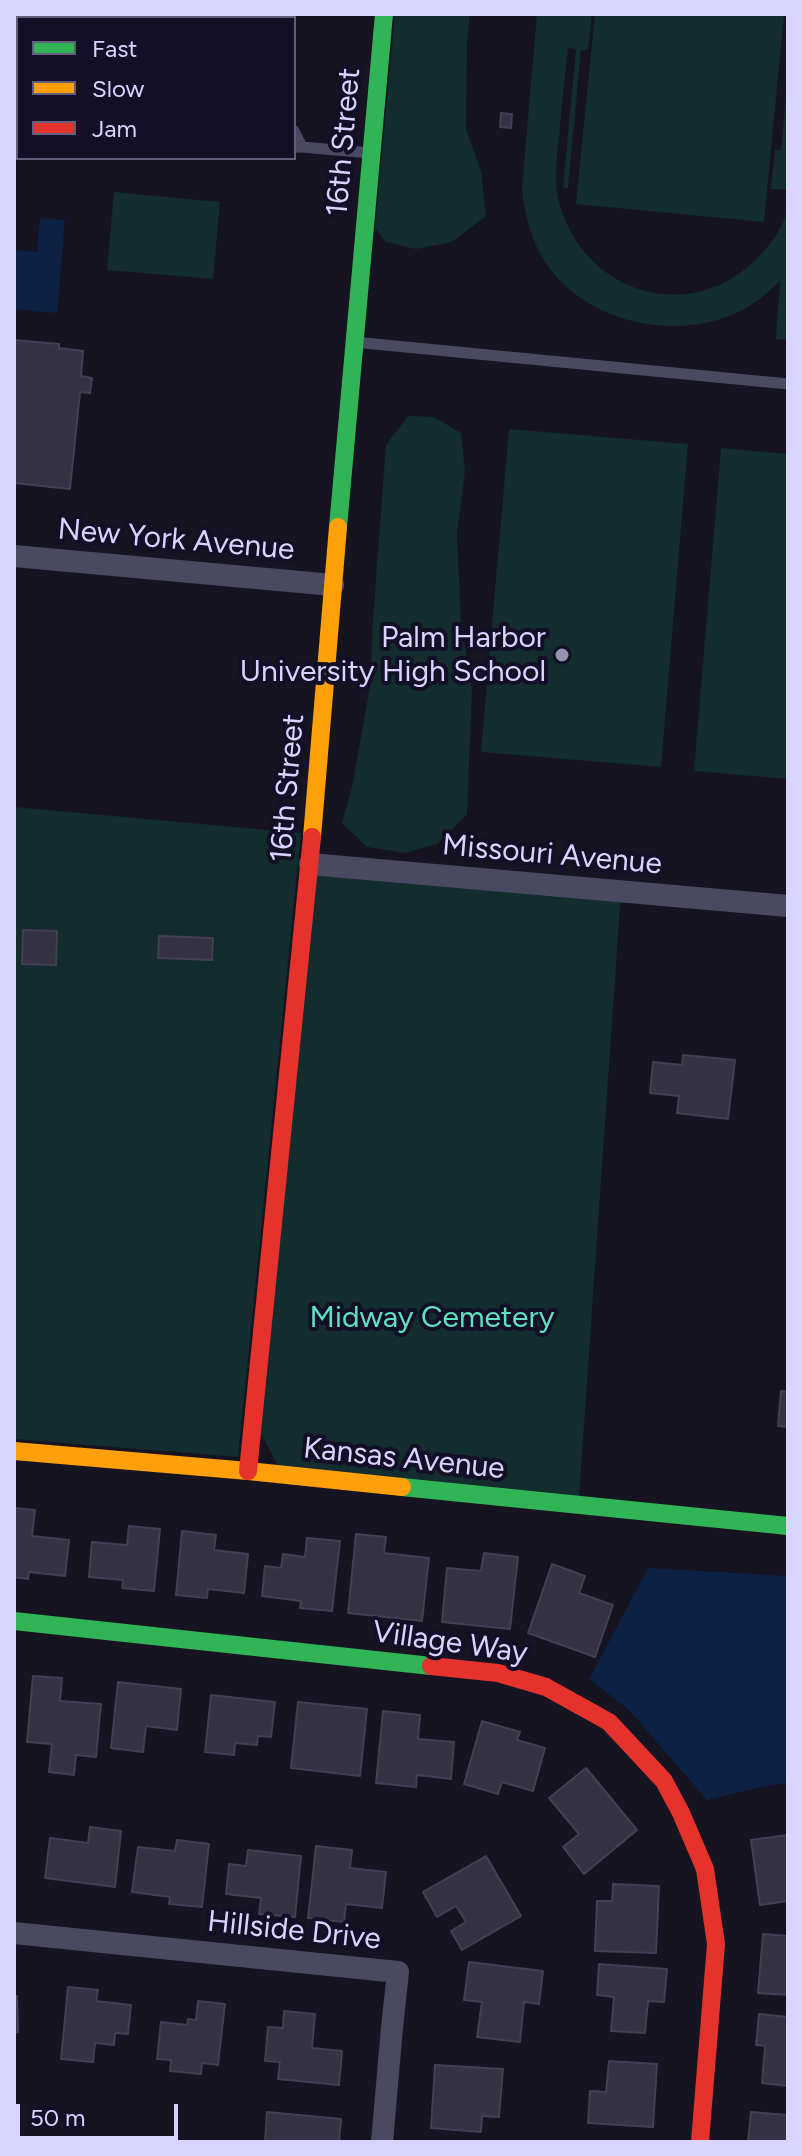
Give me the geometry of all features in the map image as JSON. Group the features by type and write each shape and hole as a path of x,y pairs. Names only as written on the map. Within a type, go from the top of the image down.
{"street":[{"name":"16th Street","path":"248,1471 310,864 384,14"},
{"name":"New York Avenue","path":"14,556 333,585"},
{"name":"Missouri Avenue","path":"310,864 788,906"},
{"name":"Kansas Avenue","path":"14,1451 248,1471 788,1526"},
{"name":"Village Way","path":"14,1621 498,1673 546,1687 609,1722 664,1781 705,1869 716,1944 700,2142"},
{"name":"Hillside Drive","path":"14,1933 398,1972 382,2142"}],"lane":[{"path":"298,147 371,153"},
{"path":"354,342 788,384"}],"green space":[{"path":"395,14 470,14 466,129 481,171 486,216 452,242 416,249 386,242 375,228"},
{"path":"537,14 592,14 588,50 581,50 568,188 563,188 576,49 568,48 557,159 559,201 577,242 597,266 622,282 650,292 679,294 709,289 737,275 762,253 781,226 788,206 788,340 776,339 780,281 754,303 712,322 685,326 659,325 632,321 606,312 562,283 545,262 529,226 522,187"},
{"path":"595,14 784,14 764,222 576,204"},
{"path":"788,75 788,190 771,189 775,150 781,150"},
{"path":"114,192 220,202 213,279 107,270"},
{"path":"408,416 434,417 461,433 465,471 457,534 461,623 472,691 467,814 437,844 405,853 367,847 342,823 352,787 370,687 386,445"},
{"path":"509,429 688,444 661,767 481,752"},
{"path":"721,448 788,454 788,779 694,771"},
{"path":"14,807 301,833 238,1457 14,1439"},
{"name":"Midway Cemetery","path":"317,865 621,892 579,1497 278,1466 259,1430"}],"water":[{"path":"40,218 65,220 57,313 14,309 14,250 37,252"},
{"path":"648,1568 788,1576 788,1783 707,1800 629,1710 589,1679"}],"building":[{"path":"125,14 179,14 179,16"},
{"path":"224,14 287,14 287,16"},
{"path":"501,113 512,114 511,128 500,127"},
{"path":"14,340 59,344 59,348 83,351 81,376 92,378 90,393 80,392 70,489 14,483"},
{"path":"23,930 57,931 56,965 22,964"},
{"path":"159,936 213,938 212,960 158,958"},
{"path":"683,1055 735,1060 728,1119 677,1113 679,1096 650,1093 653,1062 682,1065"},
{"path":"781,1391 788,1392 788,1427 778,1426"},
{"path":"14,1508 35,1510 32,1536 69,1540 65,1576 29,1572 28,1579 14,1577"},
{"path":"129,1526 160,1529 154,1591 122,1588 123,1580 89,1577 92,1542 127,1545"},
{"path":"182,1531 216,1535 214,1550 248,1554 244,1593 208,1589 207,1598 176,1595"},
{"path":"356,1534 386,1537 384,1553 429,1558 422,1621 348,1613"},
{"path":"307,1538 340,1541 332,1611 300,1608 301,1601 262,1596 265,1566 281,1568 283,1554 305,1557"},
{"path":"484,1553 518,1557 510,1629 442,1622 447,1568 481,1571"},
{"path":"552,1564 585,1576 579,1593 613,1605 595,1657 528,1633"},
{"path":"33,1676 62,1678 60,1701 101,1704 96,1757 76,1755 74,1775 49,1772 52,1744 27,1742"},
{"path":"118,1682 181,1689 177,1730 146,1726 143,1752 111,1748"},
{"path":"211,1695 275,1702 271,1737 258,1736 257,1745 235,1743 234,1755 205,1752"},
{"path":"298,1702 367,1709 360,1776 291,1768"},
{"path":"383,1711 420,1715 418,1739 454,1742 451,1779 417,1775 416,1787 376,1783"},
{"path":"482,1721 520,1732 517,1740 545,1748 533,1791 502,1782 498,1794 464,1784"},
{"path":"586,1768 637,1830 584,1874 563,1847 579,1834 549,1798"},
{"path":"90,1827 121,1831 115,1887 45,1878 50,1838 88,1843"},
{"path":"788,1835 788,1901 760,1905 751,1840"},
{"path":"177,1840 209,1844 202,1907 169,1904 170,1897 132,1892 138,1847 175,1851"},
{"path":"316,1846 352,1850 350,1868 386,1872 382,1908 346,1904 344,1922 308,1918"},
{"path":"248,1850 301,1856 295,1917 259,1914 261,1898 226,1894 229,1864 246,1866"},
{"path":"486,1856 521,1916 462,1950 451,1931 466,1922 456,1906 437,1917 423,1892"},
{"path":"613,1884 659,1886 656,1953 595,1951 597,1901 612,1901"},
{"path":"763,1934 788,1936 788,1995 758,1993"},
{"path":"469,1962 543,1971 539,2004 524,2002 520,2042 477,2037 482,2002 464,2000"},
{"path":"599,1964 667,1969 664,2002 648,2001 645,2033 611,2031 614,1997 597,1995"},
{"path":"68,1987 98,1990 96,2001 131,2005 128,2034 115,2033 114,2045 95,2043 93,2062 61,2059"},
{"path":"14,1996 17,1996 18,2032 14,2033"},
{"path":"198,2001 225,2004 218,2065 202,2063 201,2074 170,2071 171,2060 157,2059 161,2022 187,2025 188,2019 196,2020"},
{"path":"284,2011 315,2014 312,2048 342,2051 339,2085 278,2079 280,2062 265,2061 268,2027 283,2028"},
{"path":"759,2014 788,2017 788,2086 762,2083 765,2046 756,2045"},
{"path":"609,2061 657,2064 653,2127 588,2123 590,2091 606,2092"},
{"path":"435,2065 503,2069 499,2117 482,2116 481,2132 431,2128"},
{"path":"267,2112 341,2119 339,2142 265,2142"},
{"path":"751,2112 788,2115 788,2142 748,2142"}],"traffic: fast":[{"path":"338,527 384,14"},
{"path":"402,1487 788,1526"},
{"path":"14,1621 431,1666"}],"traffic: slow":[{"path":"312,837 338,527"},
{"path":"14,1451 402,1487"}],"traffic: jam":[{"path":"248,1471 312,837"},
{"path":"431,1666 498,1673 546,1687 609,1722 664,1781 705,1869 716,1944 700,2142"}],"place":[{"name":"Palm Harbor University High School","path":"562,655"}]}
